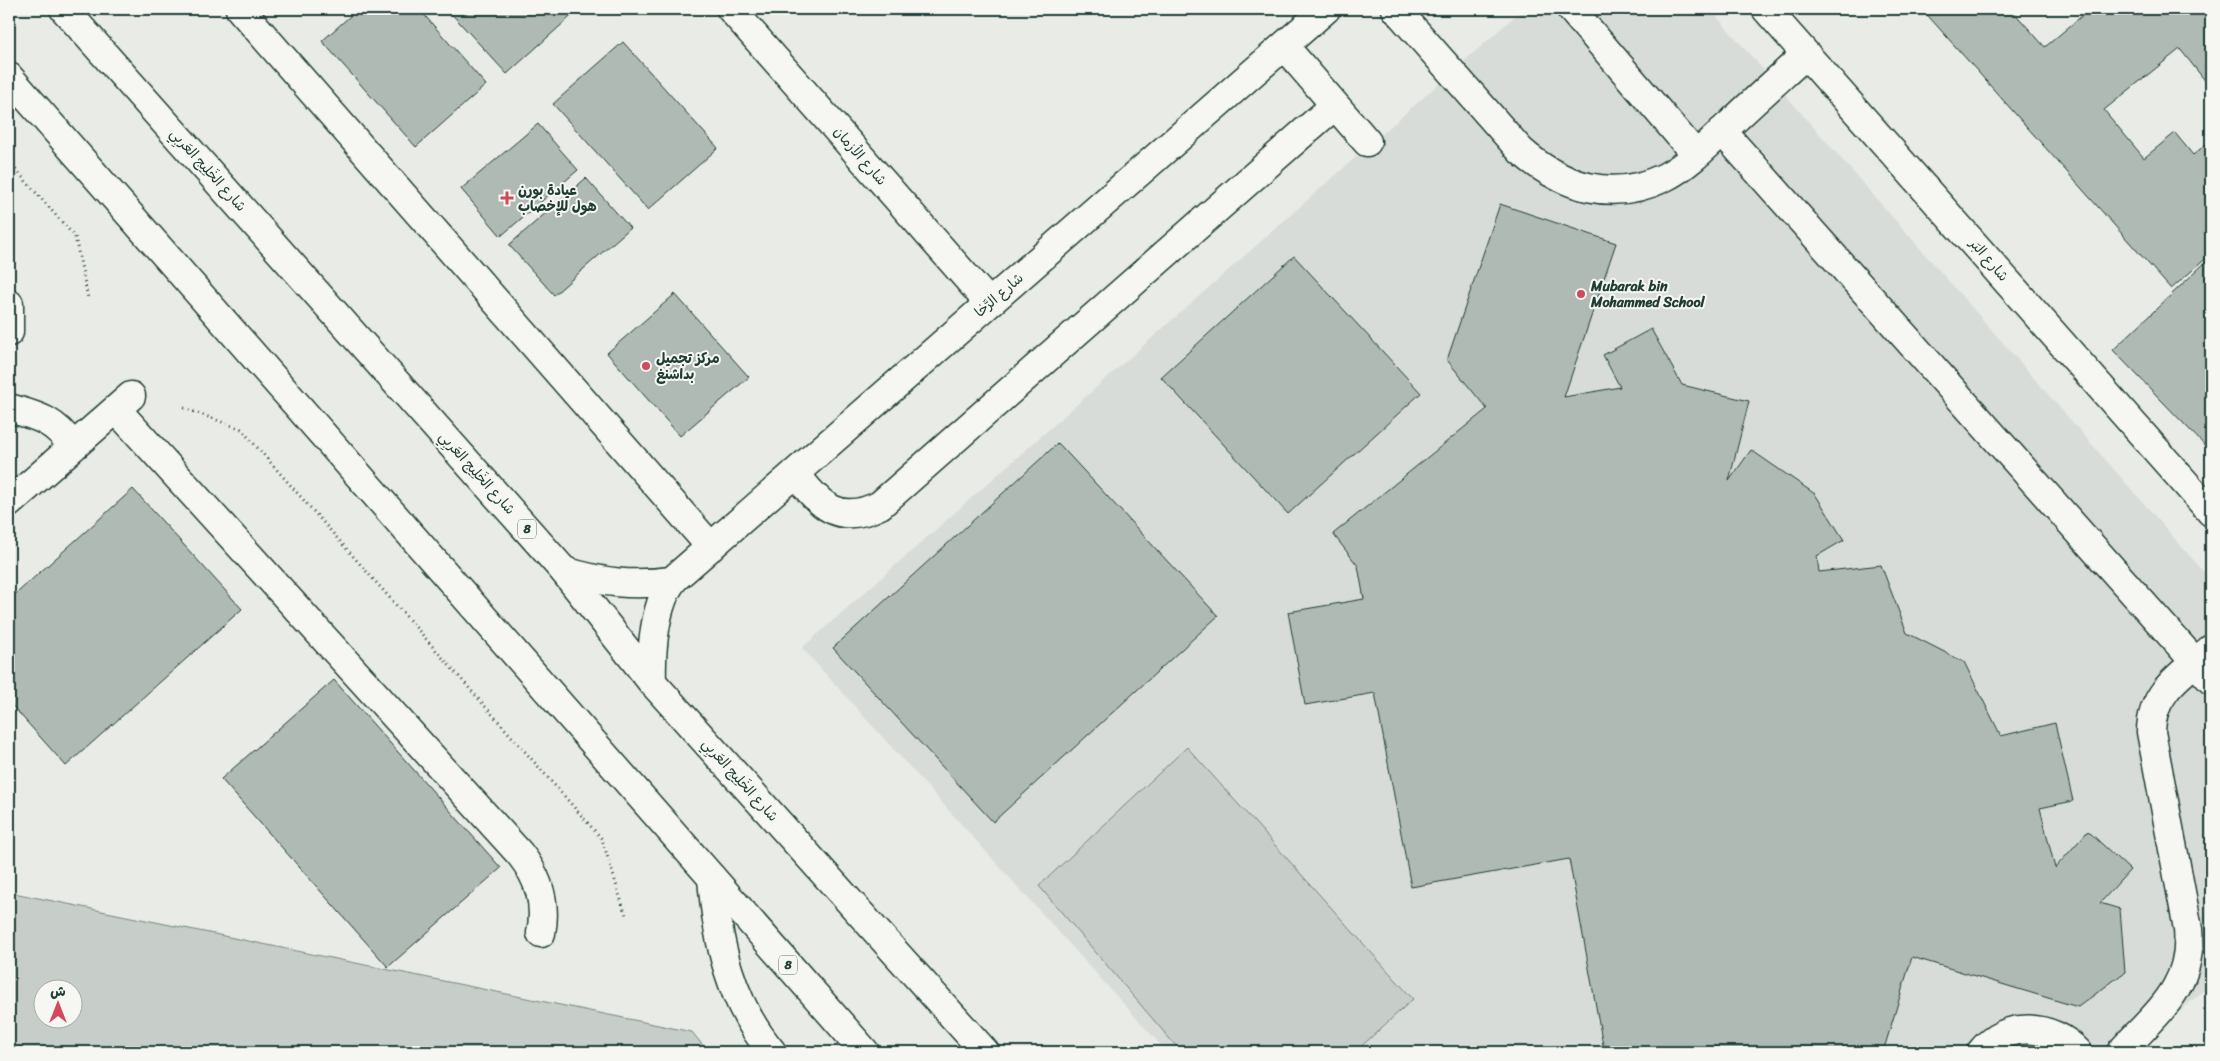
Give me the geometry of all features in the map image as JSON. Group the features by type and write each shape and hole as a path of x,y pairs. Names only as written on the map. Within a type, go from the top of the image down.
{"main road":[{"name":"شارع الخَلِيج العَربِي","path":"64,9 564,571 652,682 985,1052"},
{"path":"240,9 711,547"},
{"name":"شارع الأزمان","path":"731,9 989,303"},
{"name":"شارع الرَّخا","path":"652,682 652,661 658,620 672,581 1326,9"},
{"path":"1396,9 1521,150 1537,165 1561,180 1583,187 1607,190 1628,189 1648,184 1666,176 1696,155 1806,54"},
{"path":"1571,9 1696,155"},
{"name":"شارع البَر","path":"1766,9 2211,512"},
{"path":"1284,46 1367,142"},
{"name":"8","path":"9,77 865,1052"},
{"path":"795,474 813,496 838,513 866,512 880,505 1335,105"},
{"path":"1722,131 2206,664 2159,698 2151,720 2151,732 2188,929 2188,959 2182,979 2171,997 2120,1052"},
{"path":"9,304 9,332"},
{"path":"9,503 123,403 532,869 540,888 544,918 541,933"},
{"path":"9,408 38,416 52,423 64,434 73,447"},
{"path":"564,571 590,579 617,584 645,584 672,581"},
{"path":"712,878 719,939 731,982 743,1010 758,1035 772,1052"},
{"path":"1982,1052 1999,1036 2014,1030 2030,1029 2046,1031 2060,1037 2078,1052"}],"path":[{"path":"9,162 75,238 88,298"},
{"path":"184,408 241,429 602,839 626,916"}],"shaded area":[{"name":"Mubarak bin Mohammed School","path":"1523,9 1710,9 2211,580 2211,984 2133,1052 1167,1052 802,648"},
{"path":"1187,747 1413,999 1355,1052 1181,1052 1039,886"},
{"path":"9,892 692,1032 708,1052 9,1052"}],"building":[{"path":"358,9 419,9 486,85 416,147 322,41"},
{"path":"447,9 579,9 507,74"},
{"path":"1922,9 2011,9 2045,47 2090,9 2211,9 2211,88 2180,49 2104,110 2144,158 2175,133 2193,155 2211,140 2211,254 2171,289"},
{"path":"623,42 718,148 648,210 553,104"},
{"path":"538,124 578,170 501,236 461,189"},
{"path":"586,178 630,228 554,295 509,245"},
{"path":"1500,204 1616,243 1564,397 1620,387 1603,355 1651,329 1682,385 1749,401 1729,481 1751,450 1815,494 1844,540 1817,556 1819,572 1881,565 1907,633 1964,662 2001,736 2055,723 2073,801 2040,808 2055,868 2088,831 2130,870 2100,903 2120,909 2125,972 2078,1007 1912,957 1883,1052 1627,1052 1603,1045 1569,859 1411,887 1375,693 1305,705 1288,612 1364,599 1358,566 1333,534 1487,409 1447,360"},
{"path":"1294,256 1421,393 1288,514 1161,377"},
{"path":"2211,257 2211,452 2113,350"},
{"path":"675,294 749,377 680,436 607,353"},
{"path":"1058,443 1218,616 993,822 833,648"},
{"path":"133,489 242,609 66,766 9,702 9,600"},
{"path":"334,680 501,868 388,967 221,779"}],"place":[{"name":"عيادة بورن هول للإخصاب","path":"507,198"},
{"name":"Mubarak bin Mohammed School","path":"1581,294"},
{"name":"مركز تجميل بداشنغ","path":"646,366"}]}
